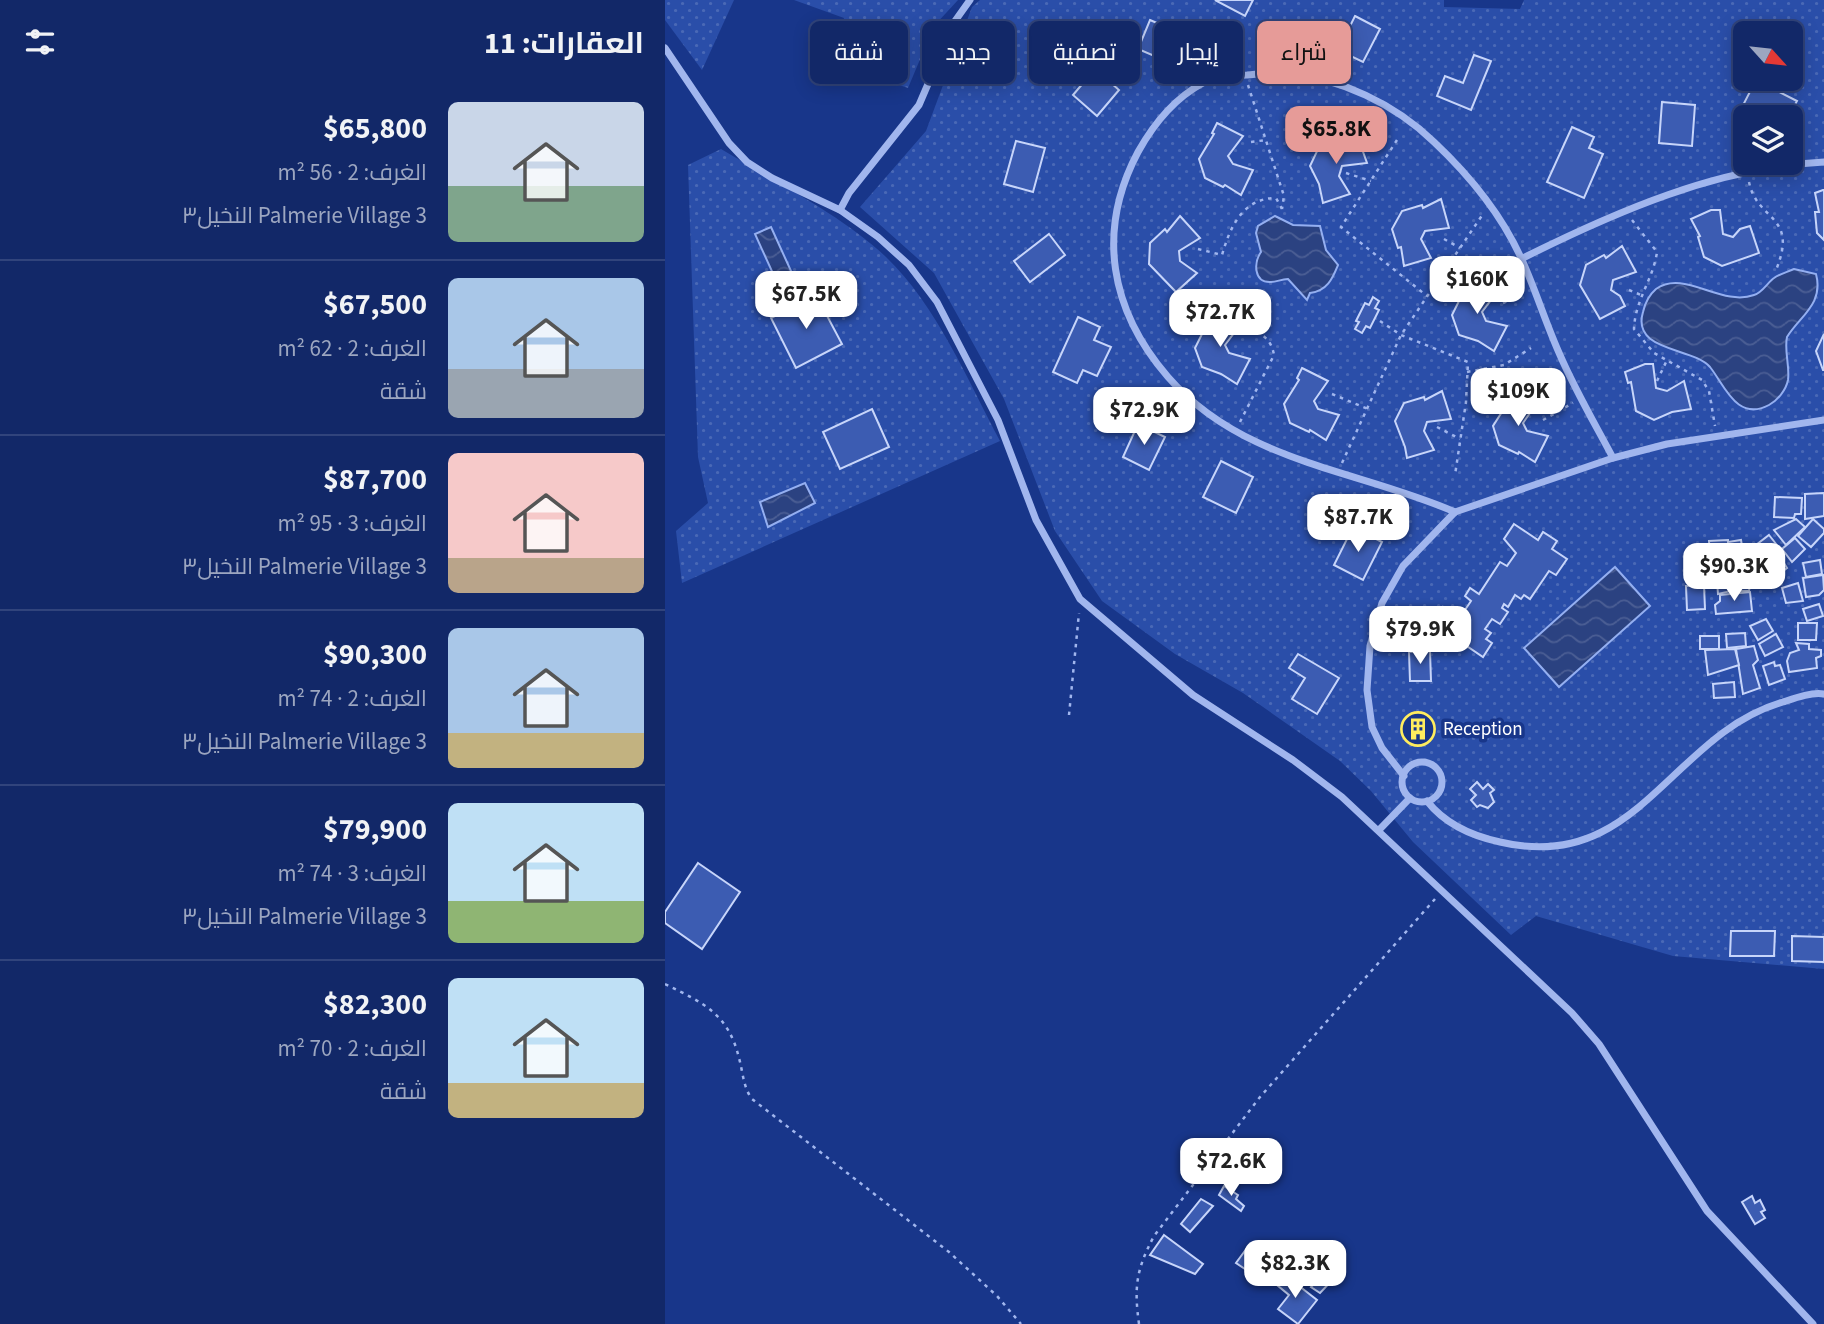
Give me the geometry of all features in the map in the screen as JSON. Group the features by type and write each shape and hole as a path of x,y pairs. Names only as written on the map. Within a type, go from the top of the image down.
{"street":[{"path":"840,210 849,193 919,105 955,21 970,0"},
{"path":"665,48 729,143 747,162 772,178 840,210 878,237 909,265 937,302 998,420 1035,520 1080,599 1193,695 1293,760 1379,830 1581,1023 1598,1044 1707,1211 1813,1324"},
{"path":"1455,512 1410,494 1315,468 1234,432 1168,377 1135,331 1118,286 1113,244 1114,218 1125,177 1159,118 1204,82 1229,75 1283,73 1314,78 1349,89 1394,109 1433,141 1474,184 1521,259 1582,398 1613,458"},
{"path":"1803,164 1824,162"},
{"path":"1521,259 1578,230 1733,173"},
{"path":"1824,420 1667,444 1613,458 1455,512 1403,566 1382,603 1370,646 1367,690 1373,727 1382,748 1403,776 1405,792 1410,798 1427,801 1436,813 1479,838 1516,846 1555,847 1589,838 1620,824 1657,794 1724,729 1758,709 1824,694"},
{"path":"1403,776 1415,764 1423,762 1437,769 1442,784 1440,792 1427,801"},
{"path":"1379,830 1410,798"}],"path":[{"path":"1198,249 1222,255 1237,218 1263,198 1276,198 1282,209 1284,196 1245,75"},
{"path":"1251,142 1266,140"},
{"path":"1397,140 1341,228 1427,296"},
{"path":"1346,173 1371,181"},
{"path":"1748,175 1751,192 1782,228 1784,243 1776,270"},
{"path":"1338,473 1401,335 1489,205"},
{"path":"1625,212 1657,252 1651,276 1634,313 1633,329 1654,353 1703,380 1709,391 1716,426"},
{"path":"1444,239 1460,248"},
{"path":"1503,303 1534,290"},
{"path":"1629,290 1641,295"},
{"path":"1380,321 1401,335 1468,362 1455,475"},
{"path":"1234,432 1274,355 1271,342 1261,333 1248,330"},
{"path":"1467,372 1504,365 1531,348"},
{"path":"1657,381 1667,360"},
{"path":"1332,394 1368,408"},
{"path":"1543,420 1582,398"},
{"path":"1437,428 1460,439"},
{"path":"1069,715 1080,599"},
{"path":"1139,1324 1135,1282 1141,1261 1154,1237 1277,1076 1442,892"},
{"path":"665,984 709,1007 723,1018 731,1035 746,1091 751,1099 949,1252 997,1296 1021,1324"}],"shaded area":[{"path":"665,0 734,0 702,70 665,20"},
{"path":"794,0 958,0 939,21 922,21 922,55 908,88 896,84 908,84 908,21 843,21 844,18"},
{"path":"980,0 1444,0 1444,7 1520,9 1524,0 1824,0 1824,969 1673,956 1536,916 1511,935 1413,842 1371,791 1340,761 1243,693 1175,654 1102,601 1055,531 1004,399 934,273 860,207 926,131 943,84 1015,84 1015,21 967,21 972,7"},
{"path":"721,149 828,213 886,257 904,276 936,320 1000,441 682,583 676,531 708,503 698,457 688,165"}],"water":[{"path":"1275,216 1293,225 1320,226 1326,250 1338,265 1329,283 1310,293 1307,300 1288,279 1273,282 1258,276 1256,266 1261,252 1256,233 1258,226"},
{"path":"771,227 796,282 780,289 755,234"},
{"path":"1794,269 1816,274 1817,294 1814,302 1787,337 1788,380 1781,394 1769,405 1748,409 1740,405 1733,400 1710,367 1702,361 1654,342 1646,335 1642,325 1644,309 1656,289 1667,284 1691,285 1741,297 1757,294 1776,277"},
{"path":"805,483 815,503 768,527 760,502"},
{"path":"1615,567 1650,606 1559,687 1524,648"}],"building":[{"path":"1215,0 1253,0 1245,16"},
{"path":"1355,16 1380,29 1363,62 1351,56 1351,24"},
{"path":"1150,20 1154,22 1154,56 1140,50"},
{"path":"1474,55 1491,61 1471,110 1437,96 1445,76 1463,83"},
{"path":"1082,84 1112,84 1119,90 1097,116 1073,95"},
{"path":"1750,91 1777,91 1797,101 1795,105 1743,105"},
{"path":"1662,102 1695,105 1692,146 1659,143"},
{"path":"1217,123 1243,136 1228,156 1233,164 1253,170 1241,195 1225,185 1223,187 1205,178 1199,159 1214,134 1212,133"},
{"path":"1572,127 1594,137 1589,148 1603,154 1584,198 1547,182"},
{"path":"1357,135 1367,163 1342,166 1339,176 1350,194 1323,203 1319,184 1310,166 1319,147 1339,141 1340,144"},
{"path":"1016,141 1045,148 1033,192 1004,184"},
{"path":"1824,190 1824,240 1817,233 1815,212 1819,212 1815,193"},
{"path":"1441,199 1449,228 1425,231 1421,239 1431,258 1404,266 1401,247 1398,248 1392,229 1402,211 1422,205 1423,208"},
{"path":"1711,210 1720,210 1723,234 1733,237 1740,229 1750,226 1759,253 1722,266 1704,257 1698,237 1700,236 1691,219"},
{"path":"1180,216 1200,238 1179,251 1180,261 1197,273 1176,292 1149,264 1150,243 1165,229 1167,232"},
{"path":"1049,234 1065,255 1030,282 1014,261"},
{"path":"1622,246 1636,272 1613,280 1611,290 1620,296 1625,306 1600,319 1580,285 1586,265 1604,255 1606,258"},
{"path":"1470,279 1497,292 1482,312 1486,321 1507,326 1494,351 1478,341 1459,335 1452,315 1461,297 1464,298"},
{"path":"816,295 842,344 796,368 771,318"},
{"path":"1373,297 1379,301 1375,308 1379,310 1370,328 1366,326 1362,333 1355,329 1359,322 1356,321 1365,303 1369,305"},
{"path":"1213,312 1240,325 1225,345 1229,353 1250,359 1237,384 1202,367 1195,348 1204,330 1207,331"},
{"path":"1078,317 1100,327 1094,340 1111,347 1097,376 1083,370 1077,383 1053,372"},
{"path":"1824,334 1824,370 1823,370 1816,351"},
{"path":"1645,364 1653,364 1656,388 1667,391 1684,381 1691,409 1672,412 1654,420 1636,411 1631,382 1628,383 1625,372"},
{"path":"1302,368 1328,381 1314,401 1318,409 1339,415 1326,440 1310,430 1309,432 1290,423 1284,404 1299,380 1297,378"},
{"path":"1511,390 1537,403 1523,423 1527,431 1548,436 1535,462 1519,452 1518,454 1499,445 1493,426 1509,401 1506,400"},
{"path":"1442,391 1451,419 1427,422 1424,431 1434,450 1407,458 1395,421 1404,403 1424,397 1425,400"},
{"path":"872,409 889,447 840,469 823,432"},
{"path":"1138,424 1165,437 1149,470 1123,457"},
{"path":"1221,461 1253,477 1236,513 1203,497"},
{"path":"1824,493 1824,516 1805,519 1805,494"},
{"path":"1775,497 1802,498 1801,514 1795,514 1794,518 1774,517"},
{"path":"1796,519 1805,527 1786,545 1774,530"},
{"path":"1813,519 1824,529 1824,533 1811,547 1798,536"},
{"path":"1514,524 1538,540 1543,532 1557,541 1552,549 1567,559 1556,575 1549,571 1530,599 1524,595 1521,599 1515,595 1508,607 1504,604 1502,608 1508,612 1500,624 1492,619 1485,629 1491,633 1486,639 1492,643 1483,657 1433,623 1443,607 1451,612 1455,608 1463,613 1471,601 1465,596 1470,588 1479,594 1500,562 1507,566 1516,553 1504,539"},
{"path":"1353,527 1382,542 1363,580 1334,565"},
{"path":"1769,535 1780,549 1766,560 1756,545"},
{"path":"1795,538 1805,549 1792,562 1782,549"},
{"path":"1728,540 1729,558 1710,560 1709,541"},
{"path":"1741,540 1744,558 1730,560 1728,542"},
{"path":"1779,555 1787,568 1773,579 1763,567"},
{"path":"1820,560 1822,574 1806,577 1803,563"},
{"path":"1730,566 1731,591 1718,594 1716,568"},
{"path":"1734,572 1746,572 1746,580 1751,579 1749,591 1734,591"},
{"path":"1823,575 1824,590 1819,595 1806,597 1803,578"},
{"path":"1798,583 1803,601 1786,603 1782,588"},
{"path":"1704,585 1705,609 1687,610 1686,586"},
{"path":"1750,592 1752,611 1716,614 1715,605 1720,601 1720,595"},
{"path":"1819,604 1823,616 1807,621 1803,609"},
{"path":"1766,619 1773,631 1758,640 1750,626"},
{"path":"1798,623 1817,623 1816,640 1798,640"},
{"path":"1745,633 1746,646 1727,648 1726,634"},
{"path":"1776,634 1783,647 1765,656 1759,644"},
{"path":"1700,636 1719,636 1719,649 1700,649"},
{"path":"1796,643 1809,644 1809,649 1821,650 1821,656 1816,658 1817,668 1789,672 1787,661 1790,653 1799,650"},
{"path":"1754,646 1758,660 1753,665 1760,688 1743,694 1736,649"},
{"path":"1735,649 1739,665 1708,675 1705,650"},
{"path":"1430,651 1431,681 1410,681 1409,652"},
{"path":"1298,654 1339,678 1317,714 1292,699 1305,678 1289,668"},
{"path":"1774,662 1775,666 1780,665 1785,679 1769,685 1763,666"},
{"path":"1734,682 1735,697 1714,698 1713,684"},
{"name":"Reception","path":"1411,716 1417,723 1423,718 1428,724 1425,728 1428,736 1422,742 1414,739 1411,742 1405,735 1410,730 1404,723"},
{"path":"1477,782 1483,789 1488,784 1494,790 1490,793 1494,802 1488,808 1480,805 1477,807 1471,800 1476,795 1470,789"},
{"path":"698,863 740,892 702,949 665,923 665,912"},
{"path":"1731,931 1775,931 1774,956 1730,956"},
{"path":"1792,936 1824,937 1824,962 1792,961"},
{"path":"1224,1186 1238,1195 1236,1199 1244,1206 1241,1211 1219,1195"},
{"path":"1752,1196 1755,1203 1760,1200 1765,1210 1761,1212 1765,1218 1755,1224 1742,1202"},
{"path":"1201,1199 1213,1206 1190,1232 1181,1224"},
{"path":"1164,1235 1203,1264 1195,1274 1150,1255"},
{"path":"1306,1246 1313,1253 1304,1263 1298,1258"},
{"path":"1247,1248 1268,1262 1257,1277 1236,1263"},
{"path":"1331,1266 1339,1273 1320,1293 1311,1287"},
{"path":"1285,1275 1317,1300 1298,1324 1278,1309 1289,1295 1277,1285"}],"place":[{"name":"Reception","path":"1418,729"}]}
